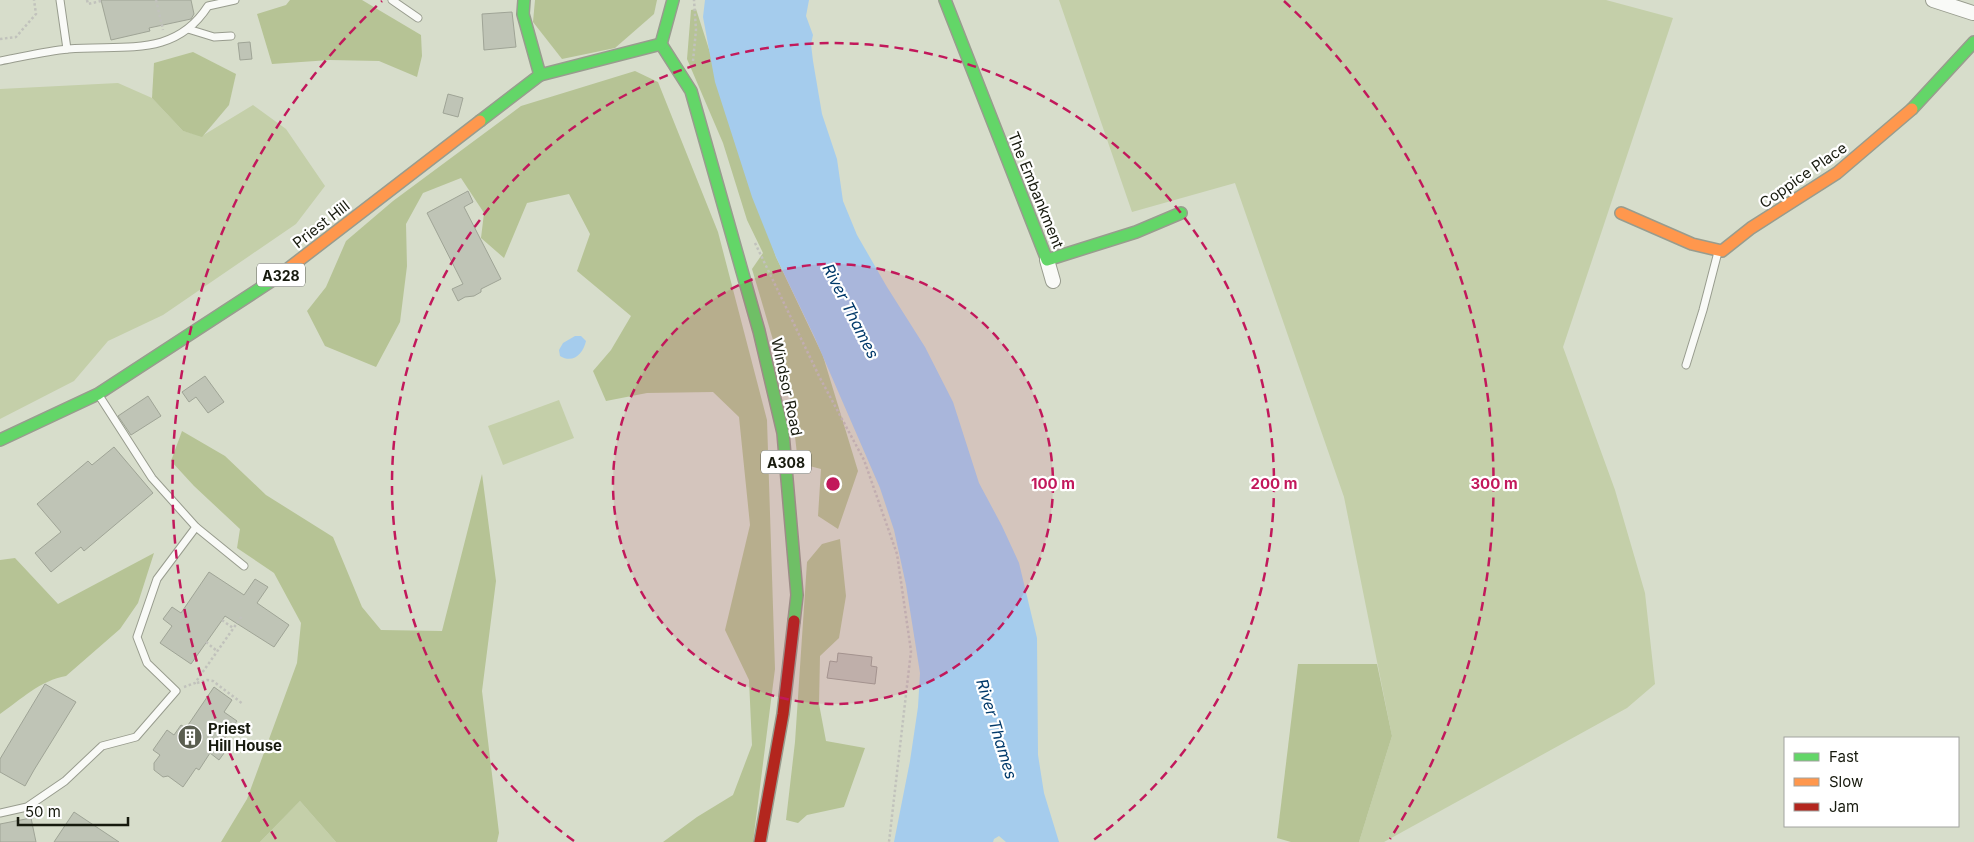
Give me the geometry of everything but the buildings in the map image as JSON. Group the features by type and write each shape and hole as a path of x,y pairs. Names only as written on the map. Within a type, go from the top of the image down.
{"main road":[{"path":"524,0 523,14 540,75"},
{"path":"661,44 673,0"},
{"name":"The Embankment","path":"945,0 1046,260 1136,232 1181,213"},
{"name":"Coppice Place","path":"1718,251 1837,173 1920,102 1974,42"},
{"name":"Priest Hill","path":"0,440 98,394 264,287 540,75 661,44"},
{"name":"Windsor Road","path":"661,44 691,91 730,223 783,433 796,595 783,714 760,842"},
{"path":"1621,213 1692,244 1718,251"}],"street":[{"path":"1933,0 1973,14"},
{"path":"1964,0 1973,14"},
{"path":"1046,260 1053,281"}],"lane":[{"path":"60,0 68,49"},
{"path":"0,62 68,49 152,46 188,29 199,20 207,3 235,0"},
{"path":"392,0 418,18"},
{"path":"188,29 214,37 231,36"},
{"path":"1686,365 1703,310 1718,251"},
{"path":"98,394 152,478 196,527 244,566"},
{"path":"0,813 27,807 65,781 102,746 136,737 176,690 147,664 138,637 158,579 196,527"}],"path":[{"path":"0,39 16,37 36,14 34,0"},
{"path":"87,0 88,4 102,1"},
{"path":"156,0 165,41"},
{"path":"692,69 696,30 694,0"},
{"path":"754,241 820,378 864,460 897,554 911,651 889,842"},
{"path":"195,683 242,616"},
{"path":"222,620 234,628"},
{"path":"206,642 218,651"},
{"path":"176,690 207,680 213,681 243,704"}],"green space":[{"path":"290,0 362,0 421,35 422,56 417,77 379,61 330,60 272,64 257,14 286,5"},
{"path":"535,0 657,0 654,14 615,48 562,59 533,22"},
{"path":"1059,0 1606,0 1673,18 1563,347 1615,490 1645,593 1655,684 1627,708 1384,842 1359,842 1392,736 1344,497 1235,183 1132,212"},
{"path":"696,9 776,257 823,356 858,471 838,529 818,516 821,469 798,463 791,401 752,269 763,253 747,220 723,143 687,59 691,10"},
{"path":"193,52 236,74 229,105 202,137 183,131 152,98 154,63"},
{"path":"635,71 658,82 718,232 767,420 775,669 753,842 663,842 697,817 733,795 752,745 749,680 725,630 750,525 739,417 713,392 647,393 606,401 593,371 611,350 631,316 577,271 590,234 569,194 527,203 504,258 481,238 484,213 461,178 423,193 406,224 407,266 400,322 376,367 325,346 307,311 326,287 346,241 393,201 521,106"},
{"path":"118,83 152,98 183,131 202,136 253,105 286,129 325,186 296,224 163,315 108,341 74,381 0,419 0,89"},
{"path":"559,400 574,438 503,465 488,426"},
{"path":"182,431 225,456 266,495 333,537 362,607 381,630 442,631 482,474 496,581 482,691 499,833 497,842 336,842 300,801 260,842 221,842 247,799 297,663 301,623 274,573 237,548 240,529 194,486 171,461"},
{"path":"840,539 846,596 839,638 820,656 819,704 826,741 865,748 844,807 807,815 798,823 786,820 795,742 807,562 822,544"},
{"path":"154,553 138,603 120,629 66,676 39,686 0,714 0,560 15,558 58,604"},
{"path":"1298,664 1377,664 1392,736 1359,842 1291,842 1277,838"},
{"path":"300,801 336,842 260,842"}],"water":[{"name":"River Thames","path":"705,0 809,0 806,16 813,35 811,44 813,61 822,114 837,159 843,201 857,235 925,347 953,402 979,483 1019,563 1037,638 1038,755 1044,793 1059,842 1006,842 999,836 993,842 894,842 910,761 918,707 920,673 906,585 894,530 880,488 814,336 776,257 752,197 715,82 703,17"},
{"path":"575,336 581,336 586,341 580,354 569,359 560,356 559,350 563,343"}],"traffic: fast":[{"path":"524,0 523,14 540,75"},
{"path":"661,44 673,0"},
{"path":"945,0 1047,260 1136,232 1181,213"},
{"path":"1912,109 1974,42"},
{"path":"661,44 691,91 759,331 783,433 797,595 794,621"},
{"path":"480,121 540,75 661,44"},
{"path":"0,440 98,394 276,278"}],"traffic: slow":[{"path":"1621,213 1692,244 1722,251 1751,228 1837,173 1912,109"},
{"path":"276,278 480,121"}],"traffic: jam":[{"path":"760,842 783,714 794,621"}],"place":[{"name":"Priest Hill House","path":"190,737"}]}
